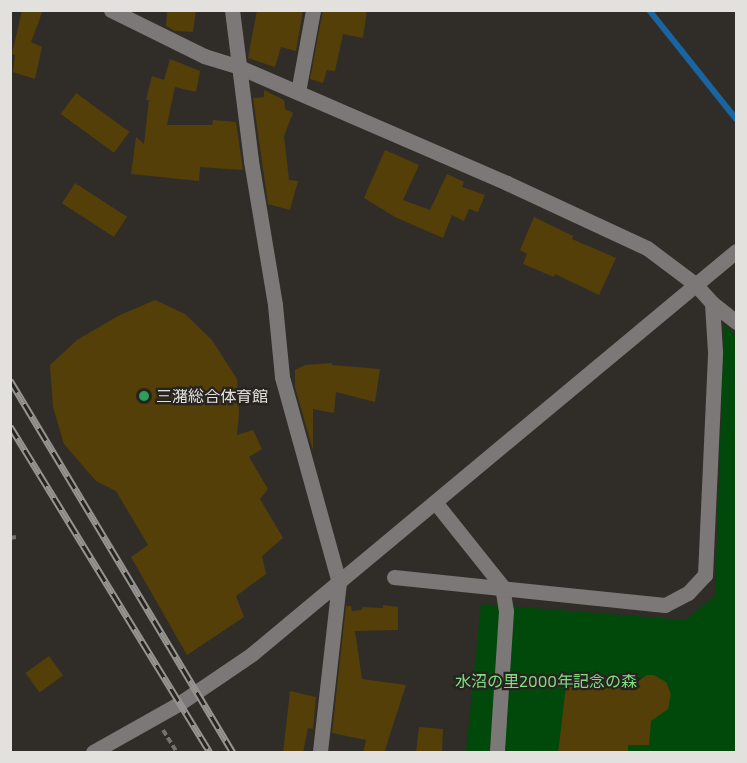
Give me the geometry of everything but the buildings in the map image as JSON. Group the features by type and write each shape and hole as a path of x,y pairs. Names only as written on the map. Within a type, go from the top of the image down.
{"street":[{"path":"111,10 204,56 239,67 298,92 507,183 646,248 695,284 712,303 736,322"},
{"path":"232,10 251,161 275,305 282,377 339,582 320,753"},
{"path":"298,92 313,10"},
{"path":"93,753 156,717 252,654 736,251"},
{"path":"394,577 502,586 664,605 688,592 705,575 715,351 712,303"},
{"path":"435,502 502,586 506,611 497,753"}],"path":[{"path":"156,717 177,753"}],"green space":[{"name":"水沼の里2000年記念の森","path":"724,324 736,336 736,752 466,752 481,604 685,620 715,596"}],"waterway":[{"path":"649,10 736,119"}],"railway":[{"path":"10,380 233,752"},
{"path":"10,426 210,752"}],"place":[{"name":"三潴総合体育館","path":"144,396"}]}
